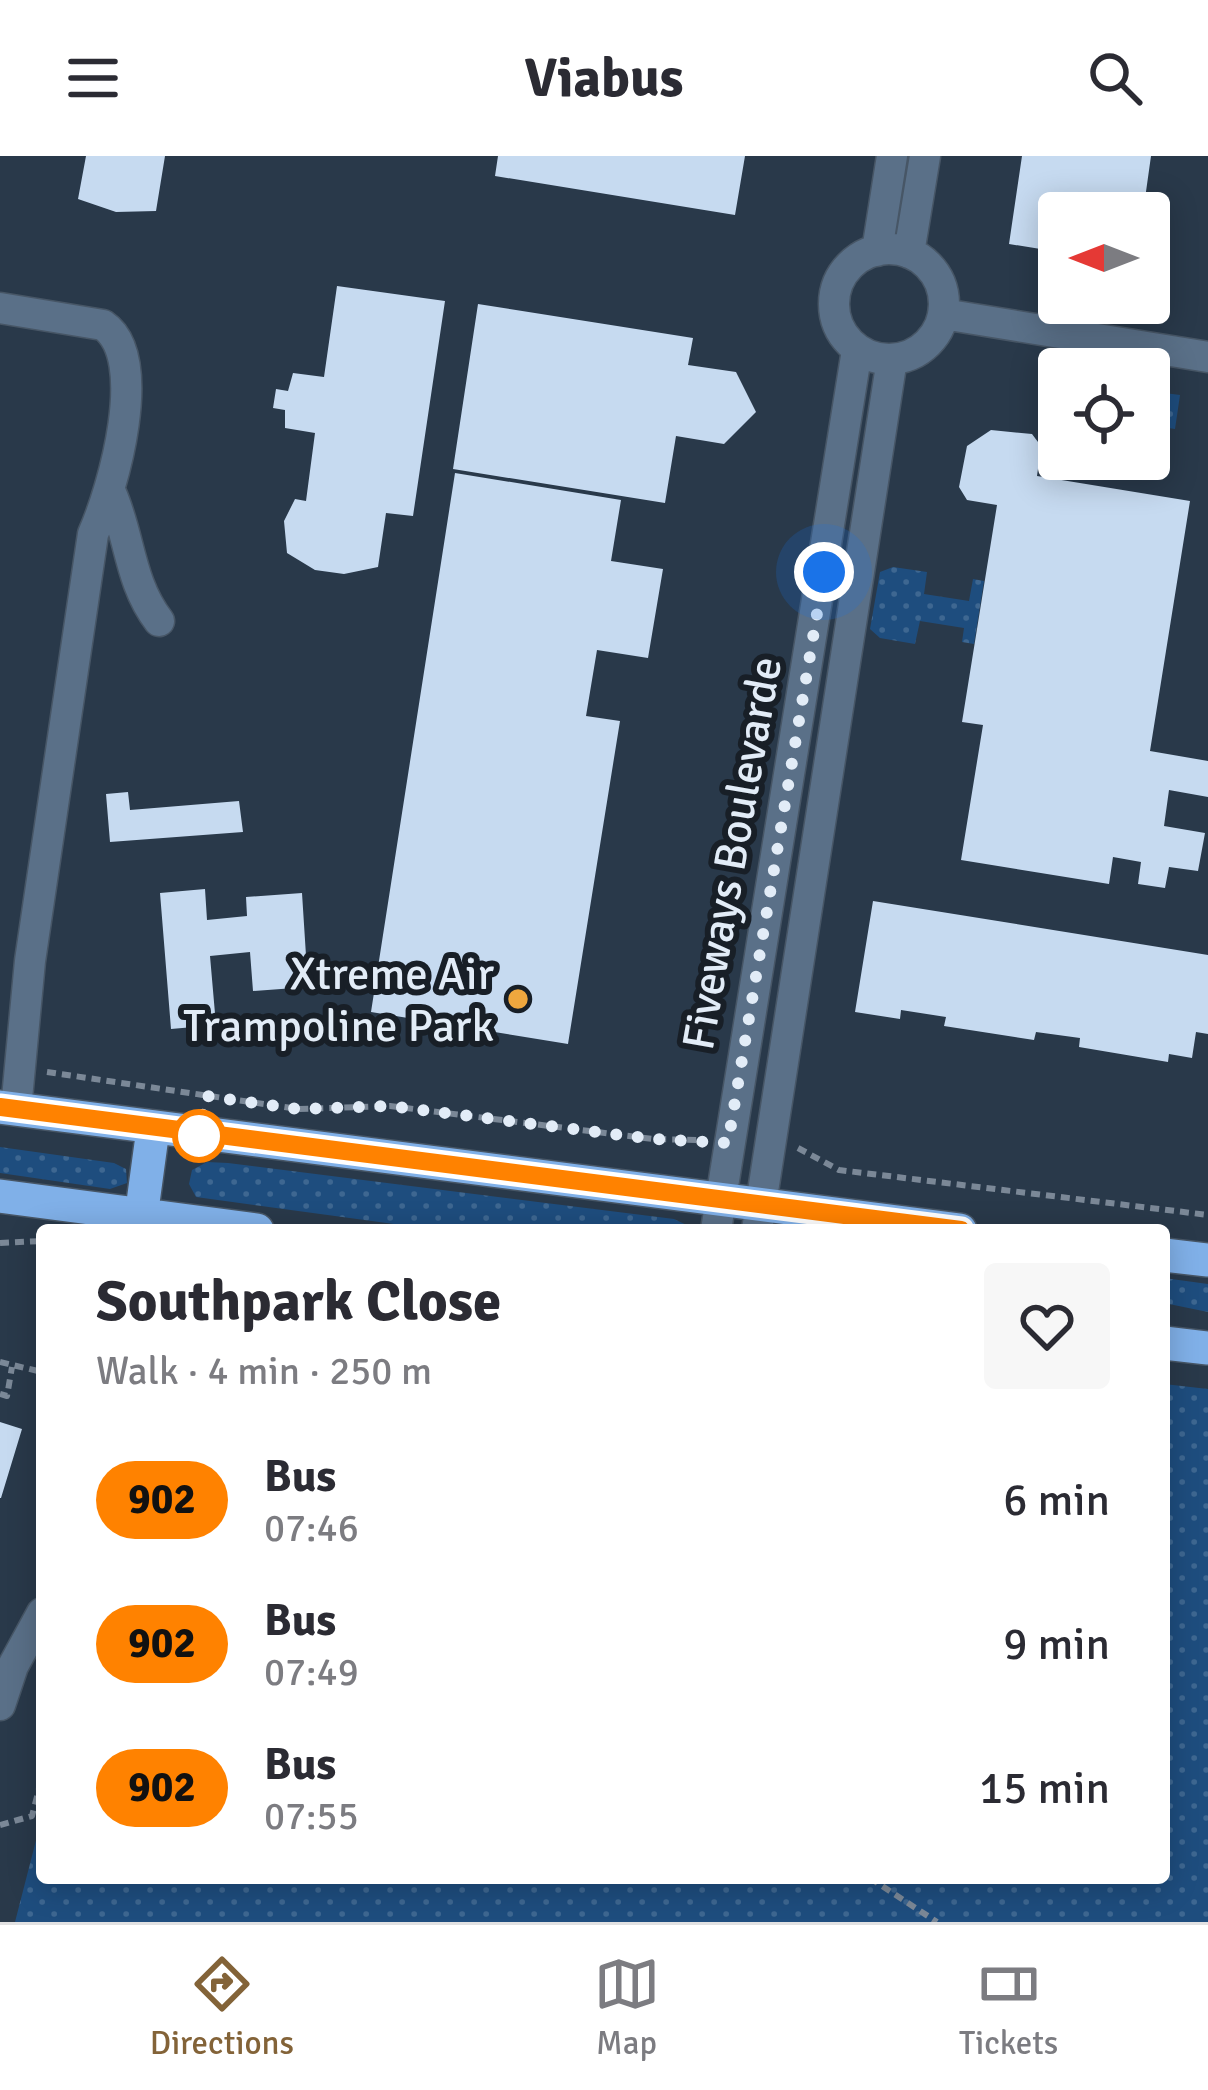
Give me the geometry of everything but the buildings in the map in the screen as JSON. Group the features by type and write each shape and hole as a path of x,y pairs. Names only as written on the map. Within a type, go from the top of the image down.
{"highway":[{"path":"8,1108 718,1215 860,1224"},
{"path":"0,1196 140,1223 153,1130"},
{"path":"1170,1256 1208,1260"},
{"path":"1170,1344 1208,1348"}],"street":[{"path":"877,250 892,156"},
{"path":"909,253 925,156"},
{"path":"877,250 909,253 937,278 943,314 926,346 892,359 857,350 838,325 835,294 849,266 877,250"},
{"path":"0,308 95,322 117,334 128,368 111,494 92,534 30,961 20,1068 8,1108"},
{"path":"943,314 1208,357"},
{"name":"Fiveways Boulevarde","path":"718,1215 857,350"},
{"name":"Fiveways Boulevarde","path":"759,1218 892,359"},
{"path":"111,494 127,529 140,594 158,621"},
{"path":"0,1705 13,1666 36,1624"}],"path":[{"path":"20,1068 298,1109 390,1106 653,1139 728,1143"},
{"path":"771,1144 808,1150 839,1170 1208,1215"},
{"path":"0,1243 36,1241"},
{"path":"0,1362 36,1371"},
{"path":"0,1394 7,1396 12,1367"},
{"path":"0,1826 32,1816 36,1801"},
{"path":"879,1884 937,1922"}],"shaded area":[{"path":"1170,394 1180,395 1175,429 1170,428"},
{"path":"893,567 927,572 924,594 969,601 973,579 984,581 974,644 962,642 964,628 920,621 915,644 880,638 870,629 880,572"},
{"path":"0,1147 114,1163 126,1169 127,1183 110,1189 0,1173"},
{"path":"207,1162 674,1219 684,1224 394,1224 196,1197 189,1184 192,1170"},
{"path":"1170,1279 1208,1284 1208,1312 1170,1304"},
{"path":"1170,1385 1208,1389 1208,1922 15,1922 36,1840 36,1884 1170,1884"}],"bus line":[{"name":"902","path":"0,1107 912,1224"}],"place":[{"name":"Xtreme Air Trampoline Park","path":"518,999"}],"route":[{"path":"199,1136 206,1096 298,1109 424,1109 653,1139 728,1143 824,572"}]}
